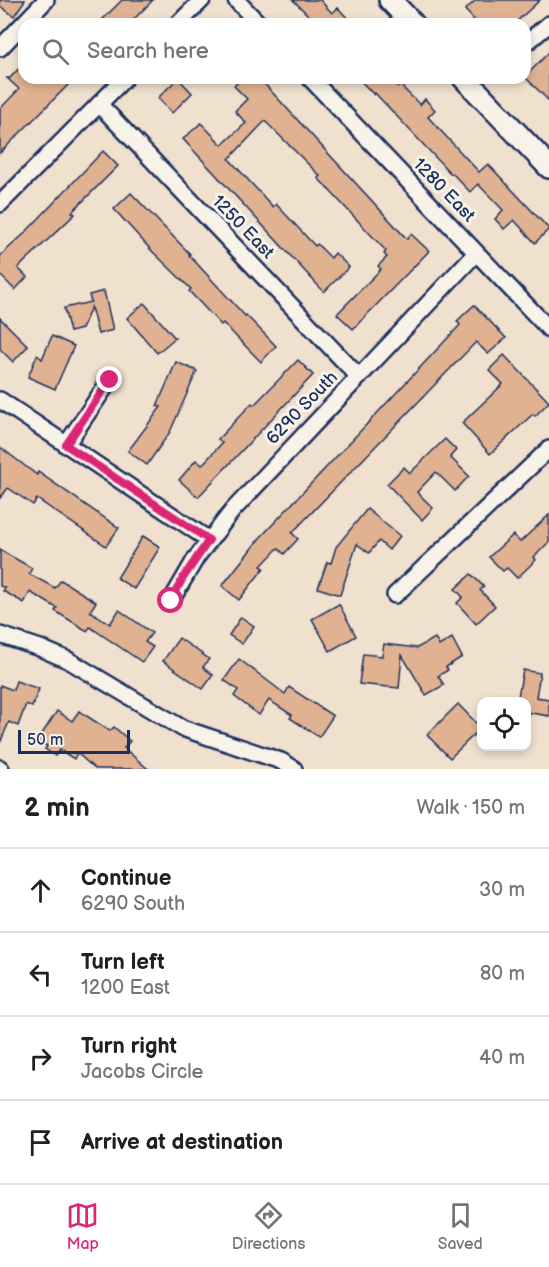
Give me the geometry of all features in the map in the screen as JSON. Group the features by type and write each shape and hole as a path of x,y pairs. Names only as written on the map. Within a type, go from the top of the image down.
{"main road":[{"path":"390,0 407,18"},
{"path":"477,84 549,167"}],"street":[{"path":"29,18 46,0"},
{"path":"184,18 202,0"},
{"path":"236,0 253,18"},
{"path":"531,39 549,24"},
{"path":"0,48 18,29"},
{"path":"0,204 118,84"},
{"name":"1280 East","path":"316,84 549,329"},
{"name":"1250 East","path":"99,104 359,377"},
{"name":"6290 South","path":"171,601 189,568 233,510 476,253"},
{"path":"66,445 110,380"},
{"path":"0,400 209,540"},
{"path":"395,595 549,449"},
{"path":"0,635 68,660 182,728 281,761 294,769"}],"building":[{"path":"0,0 25,0 14,16 0,6"},
{"path":"122,0 153,0 135,18 104,18"},
{"path":"293,0 320,0 332,13 338,8 347,18 309,18"},
{"path":"476,0 540,0 520,18 472,18 465,10"},
{"path":"549,52 549,101 531,83 531,71"},
{"path":"18,69 18,84 69,84 0,153 0,109 19,89 7,78 10,78"},
{"path":"172,84 184,84 192,93 172,113 158,98"},
{"path":"236,84 265,84 407,239 411,234 429,251 353,329 337,314 381,269 378,266 387,257 384,254 386,251 318,178 320,176 265,121 229,159 273,207 276,204 315,246 317,244 331,258 335,253 349,267 324,292 183,139 201,123 222,145 246,123 235,111 247,99 234,86"},
{"path":"364,84 395,84 398,87 400,85 420,105 425,99 435,110 428,117 479,172 488,164 549,229 535,243 514,220 504,229 495,219 503,210 478,184 470,192 375,93 374,95"},
{"path":"103,151 118,166 72,212 75,214 18,268 27,277 15,290 0,275 0,256"},
{"path":"131,193 190,254 245,316 276,346 261,362 223,323 221,325 189,291 191,289 114,209"},
{"path":"104,291 113,330 98,334 91,307 82,329 70,332 64,308 91,302 89,295"},
{"path":"144,303 175,338 157,353 127,318"},
{"path":"474,305 506,338 488,354 476,342 292,533 298,539 284,554 278,548 261,566 264,568 239,600 222,586 259,539 460,325 457,321"},
{"path":"0,318 28,346 13,362 0,349"},
{"path":"52,336 74,346 55,389 28,377 37,355 42,359"},
{"path":"504,355 549,402 490,454 462,423 503,384 489,370"},
{"path":"298,360 313,375 198,497 179,480 196,460 202,465 222,443 218,439"},
{"path":"176,362 197,371 170,432 147,465 128,451 161,407 157,406"},
{"path":"445,439 456,450 450,457 469,476 455,491 436,472 417,492 433,508 422,520 387,484 404,467 410,473"},
{"path":"0,447 37,475 38,472 119,528 106,546 37,499 33,505 8,488 0,498"},
{"path":"367,509 400,536 389,550 379,541 369,553 357,544 340,595 318,588 327,562 331,563 336,547"},
{"path":"549,515 549,542 534,557 536,560 517,578 507,568 503,571 489,557 513,535 520,542"},
{"path":"143,536 160,547 134,589 117,578"},
{"path":"0,550 32,568 29,574 55,588 61,580 96,602 90,611 110,624 119,610 152,633 145,642 153,647 142,662 90,627 87,631 55,611 57,608 30,592 24,603 3,591 5,588 0,586"},
{"path":"471,574 484,587 480,590 495,606 476,624 457,603 463,597 455,589"},
{"path":"339,604 356,636 330,651 312,619"},
{"path":"241,617 254,626 242,644 229,635"},
{"path":"179,638 209,659 203,667 213,675 203,689 163,661"},
{"path":"435,638 439,646 452,638 462,657 446,667 448,670 438,676 444,685 426,695 402,655 399,688 359,684 363,654 382,656 384,644 417,648"},
{"path":"239,659 285,694 289,687 333,716 319,737 290,718 292,715 269,700 259,715 234,696 238,690 224,680"},
{"path":"523,670 540,673 536,697 549,699 549,716 531,713 531,697 518,697"},
{"path":"16,681 39,689 32,707 26,704 18,726 9,722 0,743 0,685 13,690"},
{"path":"458,704 477,724 477,732 450,758 427,735"},
{"path":"57,711 72,721 79,711 110,731 114,727 130,741 124,748 148,769 95,769 77,753 74,759 60,750 55,756 45,749 47,746 40,742 40,737"}],"route":[{"path":"110,380 66,445 209,540 183,578 171,601"}]}
